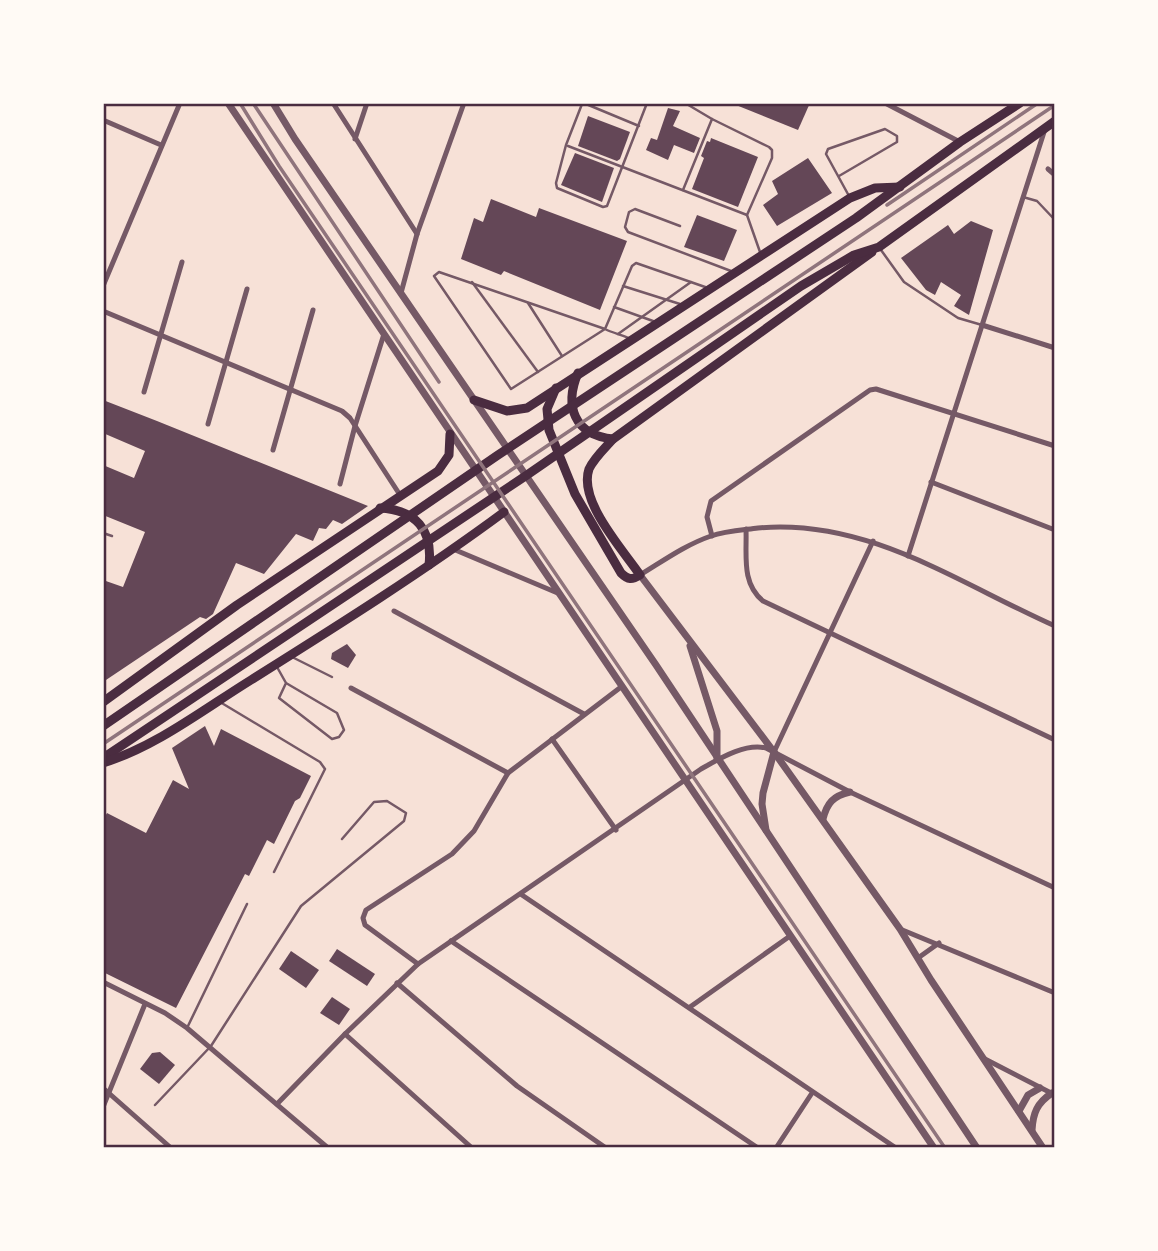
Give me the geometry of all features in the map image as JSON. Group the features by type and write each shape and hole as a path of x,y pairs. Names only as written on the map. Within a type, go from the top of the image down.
{"highway":[{"path":"106,724 498,455 900,187 960,142 1020,103"},
{"path":"556,388 549,402 547,424 575,494 621,573 629,579 640,575 594,508 588,493 590,465 613,439 1055,121"},
{"path":"474,400 497,410 517,411 527,408 850,198 875,188 900,187"},
{"path":"103,760 122,744 527,475 801,286 854,255 879,247"},
{"path":"578,373 571,400 573,414 584,429 594,435 613,439"},
{"path":"103,702 237,605 443,466 449,455 450,435"},
{"path":"380,509 395,509 409,514 420,524 427,537 429,565"},
{"path":"103,760 138,749 218,701 429,565 504,512"}],"street":[{"path":"103,286 180,103"},
{"path":"228,103 933,1148"},
{"path":"273,103 656,665 977,1148"},
{"path":"333,103 417,234"},
{"path":"355,139 367,103"},
{"path":"401,293 417,234 464,103"},
{"path":"885,103 960,142"},
{"path":"103,120 162,145"},
{"path":"908,556 1045,128"},
{"path":"1048,169 1055,175"},
{"path":"144,392 182,262"},
{"path":"208,424 247,289"},
{"path":"272,450 313,310"},
{"path":"103,311 342,411 355,426 400,495"},
{"path":"982,325 1055,348"},
{"path":"340,484 384,334"},
{"path":"712,536 707,517 711,501 865,392 876,390 1055,446"},
{"path":"931,482 1055,530"},
{"path":"1043,1148 900,929 774,752 640,575 679,551 712,536 746,529 814,527 873,541 1055,626"},
{"path":"746,529 747,580 762,601 1055,740"},
{"path":"767,834 762,793 774,752 873,541"},
{"path":"453,549 560,594"},
{"path":"394,611 584,715"},
{"path":"687,639 717,731 717,760"},
{"path":"418,964 365,925 364,913 452,854 481,820 508,773 621,687"},
{"path":"351,688 508,773"},
{"path":"552,739 616,830"},
{"path":"278,1104 345,1034 418,964 686,780 717,760 755,746 774,752 850,792 1055,888"},
{"path":"822,819 825,808 833,799 850,792"},
{"path":"522,895 896,1148"},
{"path":"900,929 1055,993"},
{"path":"690,1007 790,936"},
{"path":"451,942 758,1148"},
{"path":"918,957 939,943"},
{"path":"103,982 187,1028 328,1148"},
{"path":"397,983 517,1086 606,1148"},
{"path":"103,1107 106,1090 145,1004"},
{"path":"345,1034 472,1148"},
{"path":"983,1058 1053,1094"},
{"path":"1019,1111 1028,1095 1040,1088"},
{"path":"106,1090 171,1148"},
{"path":"776,1148 812,1093"},
{"path":"1032,1131 1035,1109 1041,1101 1053,1094"}],"lane":[{"path":"639,125 583,104 579,107 566,145 557,188 605,207 608,205 623,167 639,125 647,103"},
{"path":"685,103 772,150 772,158 747,215 761,255"},
{"path":"682,190 712,119"},
{"path":"839,176 897,142 897,136 887,128 829,148 826,154 850,198"},
{"path":"566,145 747,215"},
{"path":"1023,197 1037,201 1055,220"},
{"path":"680,226 635,209 629,212 625,227 628,232 734,272"},
{"path":"879,247 904,282 958,318 982,325"},
{"path":"631,339 605,329 471,282 439,272 434,276 511,389 605,329 632,266 638,263 709,288"},
{"path":"471,282 538,372"},
{"path":"618,334 691,282"},
{"path":"624,286 683,305"},
{"path":"528,302 562,356"},
{"path":"614,307 656,322"},
{"path":"103,533 112,536"},
{"path":"289,656 332,677"},
{"path":"276,664 286,683 337,713 344,730 339,737 332,739 317,730 279,698 286,683"},
{"path":"218,701 320,762 326,769 274,872"},
{"path":"155,1105 211,1046 296,912 404,821 406,813 387,801 374,802 342,839"},
{"path":"187,1028 247,904"}],"building":[{"path":"731,103 810,103 798,130"},
{"path":"668,108 680,111 673,126 700,138 694,153 674,145 668,160 646,150 651,138 657,140"},
{"path":"588,116 630,132 620,159 617,161 578,146"},
{"path":"711,138 758,157 738,207 692,189 704,158 701,156"},
{"path":"575,153 614,168 602,202 561,185"},
{"path":"808,158 832,193 777,226 763,205 778,194 772,181"},
{"path":"491,199 536,217 539,208 627,241 600,310 504,271 501,275 461,259 474,218 483,222"},
{"path":"697,215 737,230 724,261 684,247"},
{"path":"971,221 993,230 969,315 954,306 961,295 941,282 935,295 926,290 901,258 948,225 954,234"},
{"path":"103,400 368,506 342,524 333,520 326,529 319,528 313,541 296,534 264,574 236,563 213,614 206,619 200,617 103,682 103,580 123,587 145,532 103,515 103,465 134,478 145,451 103,433"},
{"path":"347,644 356,655 348,668 331,659 332,653"},
{"path":"205,726 214,746 221,729 311,776 300,798 295,801 274,844 267,840 249,876 245,874 176,1008 103,972 103,820 107,813 146,833 173,780 189,789 172,748"},
{"path":"337,949 375,974 367,986 329,961"},
{"path":"291,951 319,970 306,988 279,969"},
{"path":"332,997 350,1009 339,1025 320,1013"},
{"path":"160,1052 175,1065 159,1084 140,1069 152,1053"}],"railway":[{"path":"240,103 279,166 945,1148"},
{"path":"253,103 439,382"},
{"path":"887,205 1038,103"},
{"path":"103,744 1055,105"}]}
